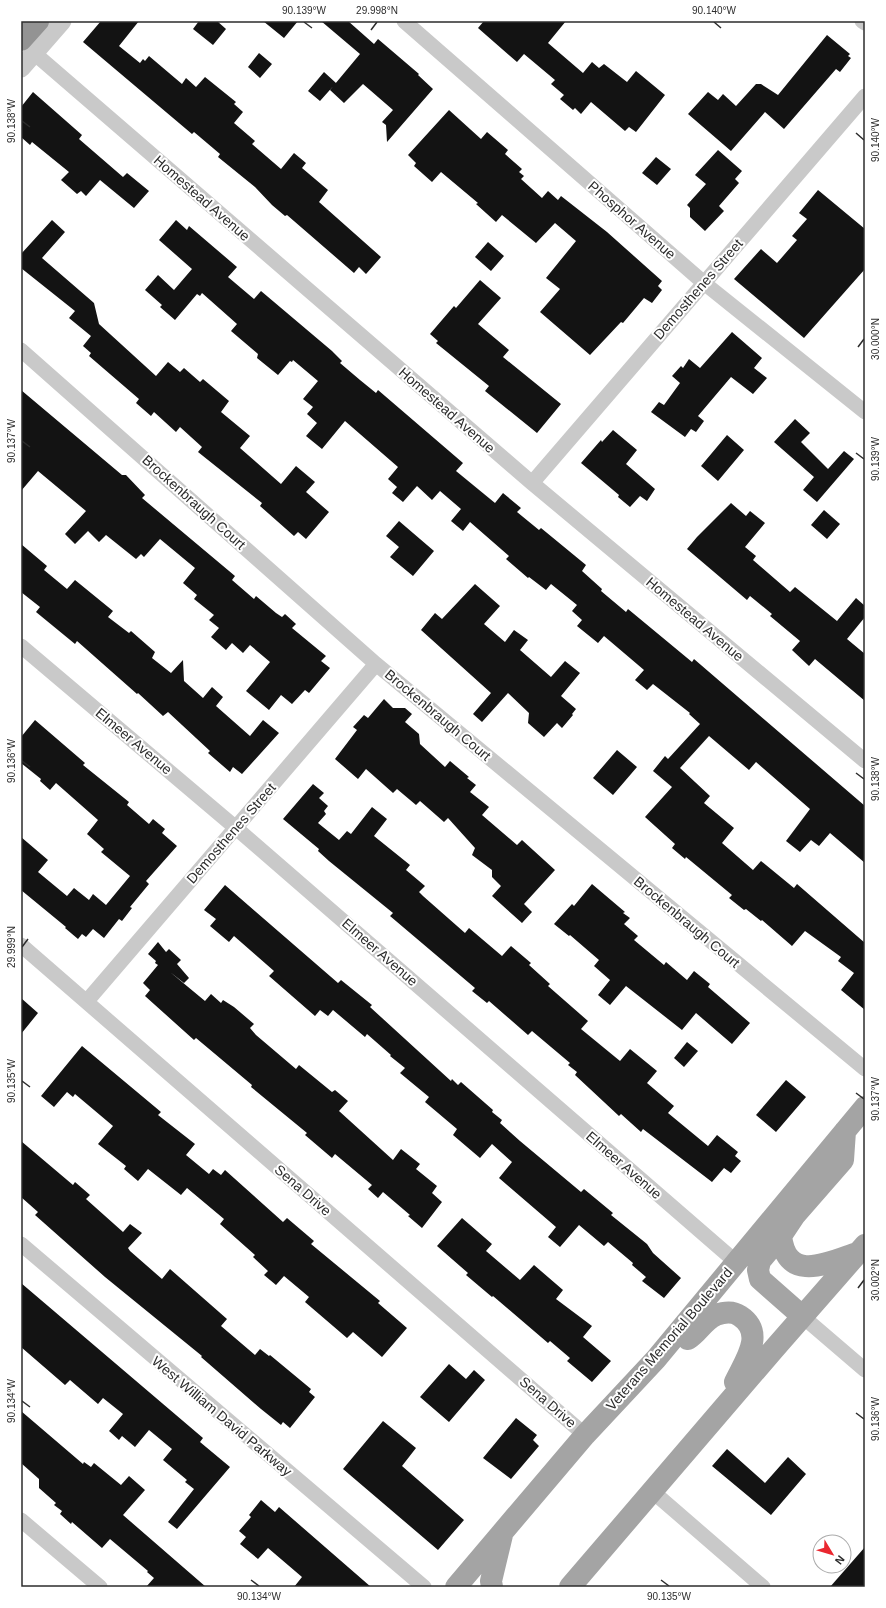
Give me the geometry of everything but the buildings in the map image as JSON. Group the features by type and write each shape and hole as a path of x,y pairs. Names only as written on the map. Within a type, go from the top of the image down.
{"highway":[{"path":"28,47 38,21"}],"main road":[{"name":"Veterans Memorial Boulevard","path":"456,1587 585,1435 656,1359 865,1107"},
{"path":"802,1316 760,1279 758,1270 760,1261 781,1236 795,1215 843,1160 844,1132"},
{"path":"781,1236 782,1247 789,1257 796,1264 804,1267 818,1267 862,1249"},
{"path":"570,1587 802,1316 862,1249"},
{"path":"656,1359 692,1337 708,1319 729,1312 745,1319 751,1326 754,1333 752,1348 720,1412"},
{"path":"492,1587 491,1581 504,1530"}],"street":[{"path":"21,68 28,47 62,21"},
{"name":"Phosphor Avenue","path":"404,21 704,283 865,412"},
{"name":"Homestead Avenue","path":"28,47 532,483 865,762"},
{"name":"Demosthenes Street","path":"532,483 865,96"},
{"name":"Brockenbraugh Court","path":"21,350 376,664 865,1069"},
{"name":"Elmeer Avenue","path":"21,646 236,828 736,1262"},
{"name":"Demosthenes Street","path":"87,1002 376,664"},
{"name":"Sena Drive","path":"21,945 585,1435"},
{"name":"West William David Parkway","path":"21,1244 424,1587"},
{"path":"802,1316 865,1370"},
{"path":"652,1491 763,1587"},
{"path":"21,1520 100,1587"}]}
